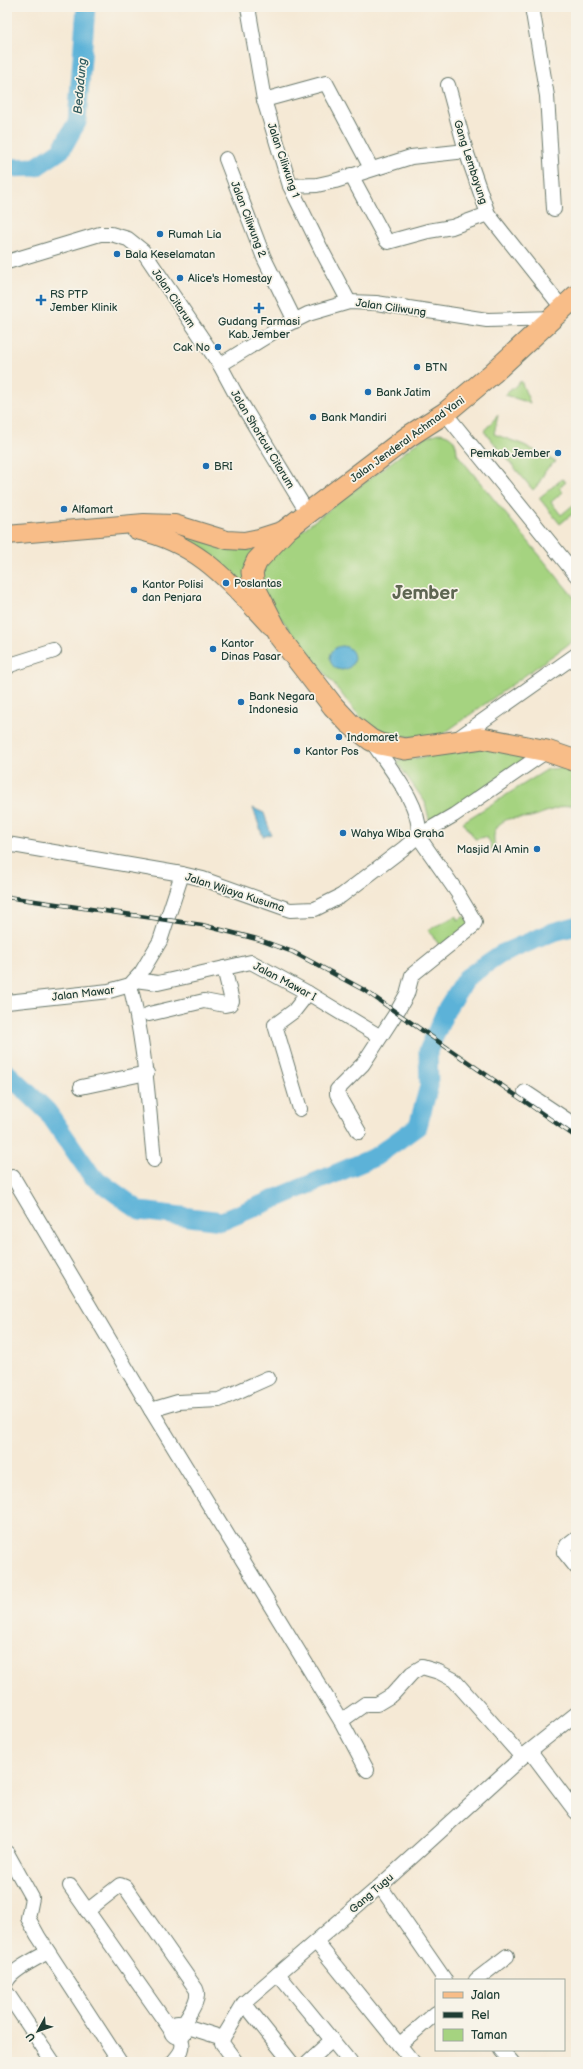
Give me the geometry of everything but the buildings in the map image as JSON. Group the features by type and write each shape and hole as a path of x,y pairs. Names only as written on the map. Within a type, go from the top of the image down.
{"highway":[{"name":"Jalan Jenderal Achmad Yani","path":"371,740 349,723 333,706 279,635 254,586 252,572 257,561 287,529 307,512 409,436 445,413 564,308"},
{"path":"371,740 380,744 404,748 482,738 547,751 576,761"}],"main road":[{"path":"7,535 144,523 175,524 227,540 244,541 287,529"},
{"path":"115,526 159,536 194,552 231,583 279,635"}],"street":[{"name":"Jalan Ciliwung 1","path":"248,7 264,100 290,186 320,249 350,302"},
{"path":"537,9 547,96 554,209"},
{"path":"264,100 326,83 371,168"},
{"name":"Gang Lembayung","path":"448,85 466,150 488,214 564,308"},
{"path":"290,186 317,185 411,157 466,150"},
{"name":"Jalan Ciliwung 2","path":"226,159 264,258 295,321"},
{"path":"352,175 388,242 428,231 452,228 488,214"},
{"name":"Jalan Citarum","path":"7,262 100,234 116,235 128,239 143,252 220,365"},
{"name":"Jalan Ciliwung","path":"220,365 280,328 308,314 350,302 376,303 487,320 564,308"},
{"name":"Jalan Shortcut Citarum","path":"220,365 235,393 307,512"},
{"path":"445,413 576,575"},
{"path":"7,668 10,665 54,651"},
{"path":"454,742 576,655"},
{"path":"359,1132 336,1092 363,1064 379,1036 407,994 412,975 475,922 457,892 418,836 418,818 410,801 371,740"},
{"name":"Jalan Wijaya Kusuma","path":"7,844 182,874 203,879 290,910 315,909 341,896 418,836 454,815 547,751"},
{"path":"154,1160 147,1073 133,983 160,941 182,874"},
{"name":"Jalan Mawar I","path":"133,983 158,984 250,962 308,992 379,1036"},
{"path":"149,1014 204,1001 225,1006 230,1004 232,1001 224,968"},
{"name":"Jalan Mawar","path":"7,1002 109,991 133,983"},
{"path":"300,1109 275,1024 294,1011 308,992"},
{"path":"81,1087 147,1073"},
{"path":"525,1092 576,1126"},
{"path":"13,1177 151,1410 341,1721 367,1770"},
{"path":"151,1410 178,1402 219,1400 268,1378"},
{"path":"576,1538 567,1545 564,1552 576,1568"},
{"path":"341,1721 364,1704 377,1704 392,1695 412,1673 422,1668 439,1672 454,1680 526,1754 576,1812"},
{"name":"Gang Tugu","path":"223,2040 244,2003 380,1886 526,1754 576,1714"},
{"path":"7,1853 32,1898 28,1918 48,1952 120,2062"},
{"path":"87,1911 120,1885 125,1887 198,1992 193,2007 179,2029"},
{"path":"70,1886 87,1911 179,2029 183,2042 182,2049 172,2062"},
{"path":"380,1886 444,1979"},
{"path":"316,1942 413,2062"},
{"path":"7,1981 9,1977 48,1952"},
{"path":"477,1979 507,1956"},
{"path":"278,1974 350,2062"},
{"path":"7,1993 53,2062"},
{"path":"244,2003 291,2062"},
{"path":"399,2045 435,2014"},
{"path":"179,2029 223,2040 236,2062"},
{"path":"308,2062 332,2040"},
{"path":"501,2054 512,2062"}],"green space":[{"path":"521,381 530,403 505,395"},
{"path":"498,415 494,434 524,445 556,462 545,471 539,483 533,490 484,431"},
{"path":"439,433 447,435 453,439 457,454 576,600 576,639 443,734 424,738 393,735 382,731 360,717 275,611 261,591 259,570 271,554 423,438"},
{"path":"562,479 566,482 559,488 563,492 551,502 561,515 573,505 576,511 560,524 539,498"},
{"path":"155,527 232,549 255,550 253,599"},
{"path":"485,748 534,756 430,823 425,802 396,761"},
{"path":"563,768 576,772 576,805 561,807 531,817 508,819 504,821 496,828 494,837 495,846 491,851 490,841 485,837 475,839 463,822 548,769"},
{"path":"456,916 458,920 465,916 470,924 440,946 428,930"}],"water":[{"path":"342,646 351,649 354,658 351,667 342,670 333,667 330,658 333,649"},
{"path":"253,808 264,813 271,834 263,837"}],"waterway":[{"name":"Bedadung","path":"7,168 36,167 61,150 77,122 86,7"},
{"path":"7,1073 47,1111 92,1176 140,1211 222,1221 375,1157 418,1126 429,1086 428,1051 447,1008 466,978 501,954 553,932 576,926"}],"railway":[{"path":"7,897 202,925 257,939 293,952 364,990 576,1137"}],"place":[{"name":"Rumah Lia","path":"160,234"},
{"name":"Bala Keselamatan","path":"117,254"},
{"name":"Alice's Homestay","path":"180,278"},
{"name":"RS PTP Jember Klinik","path":"41,300"},
{"name":"Gudang Farmasi Kab. Jember","path":"259,308"},
{"name":"Cak No","path":"218,347"},
{"name":"BTN","path":"417,367"},
{"name":"Bank Jatim","path":"368,392"},
{"name":"Bank Mandiri","path":"313,417"},
{"name":"Pemkab Jember","path":"558,453"},
{"name":"BRI","path":"206,466"},
{"name":"Alfamart","path":"64,509"},
{"name":"Poslantas","path":"226,583"},
{"name":"Kantor Polisi dan Penjara","path":"134,590"},
{"name":"Kantor Dinas Pasar","path":"213,649"},
{"name":"Bank Negara Indonesia","path":"241,702"},
{"name":"Indomaret","path":"339,737"},
{"name":"Kantor Pos","path":"297,751"},
{"name":"Wahya Wiba Graha","path":"343,833"},
{"name":"Masjid Al Amin","path":"537,849"}],"district":[{"name":"Jember","path":"425,592"}]}
